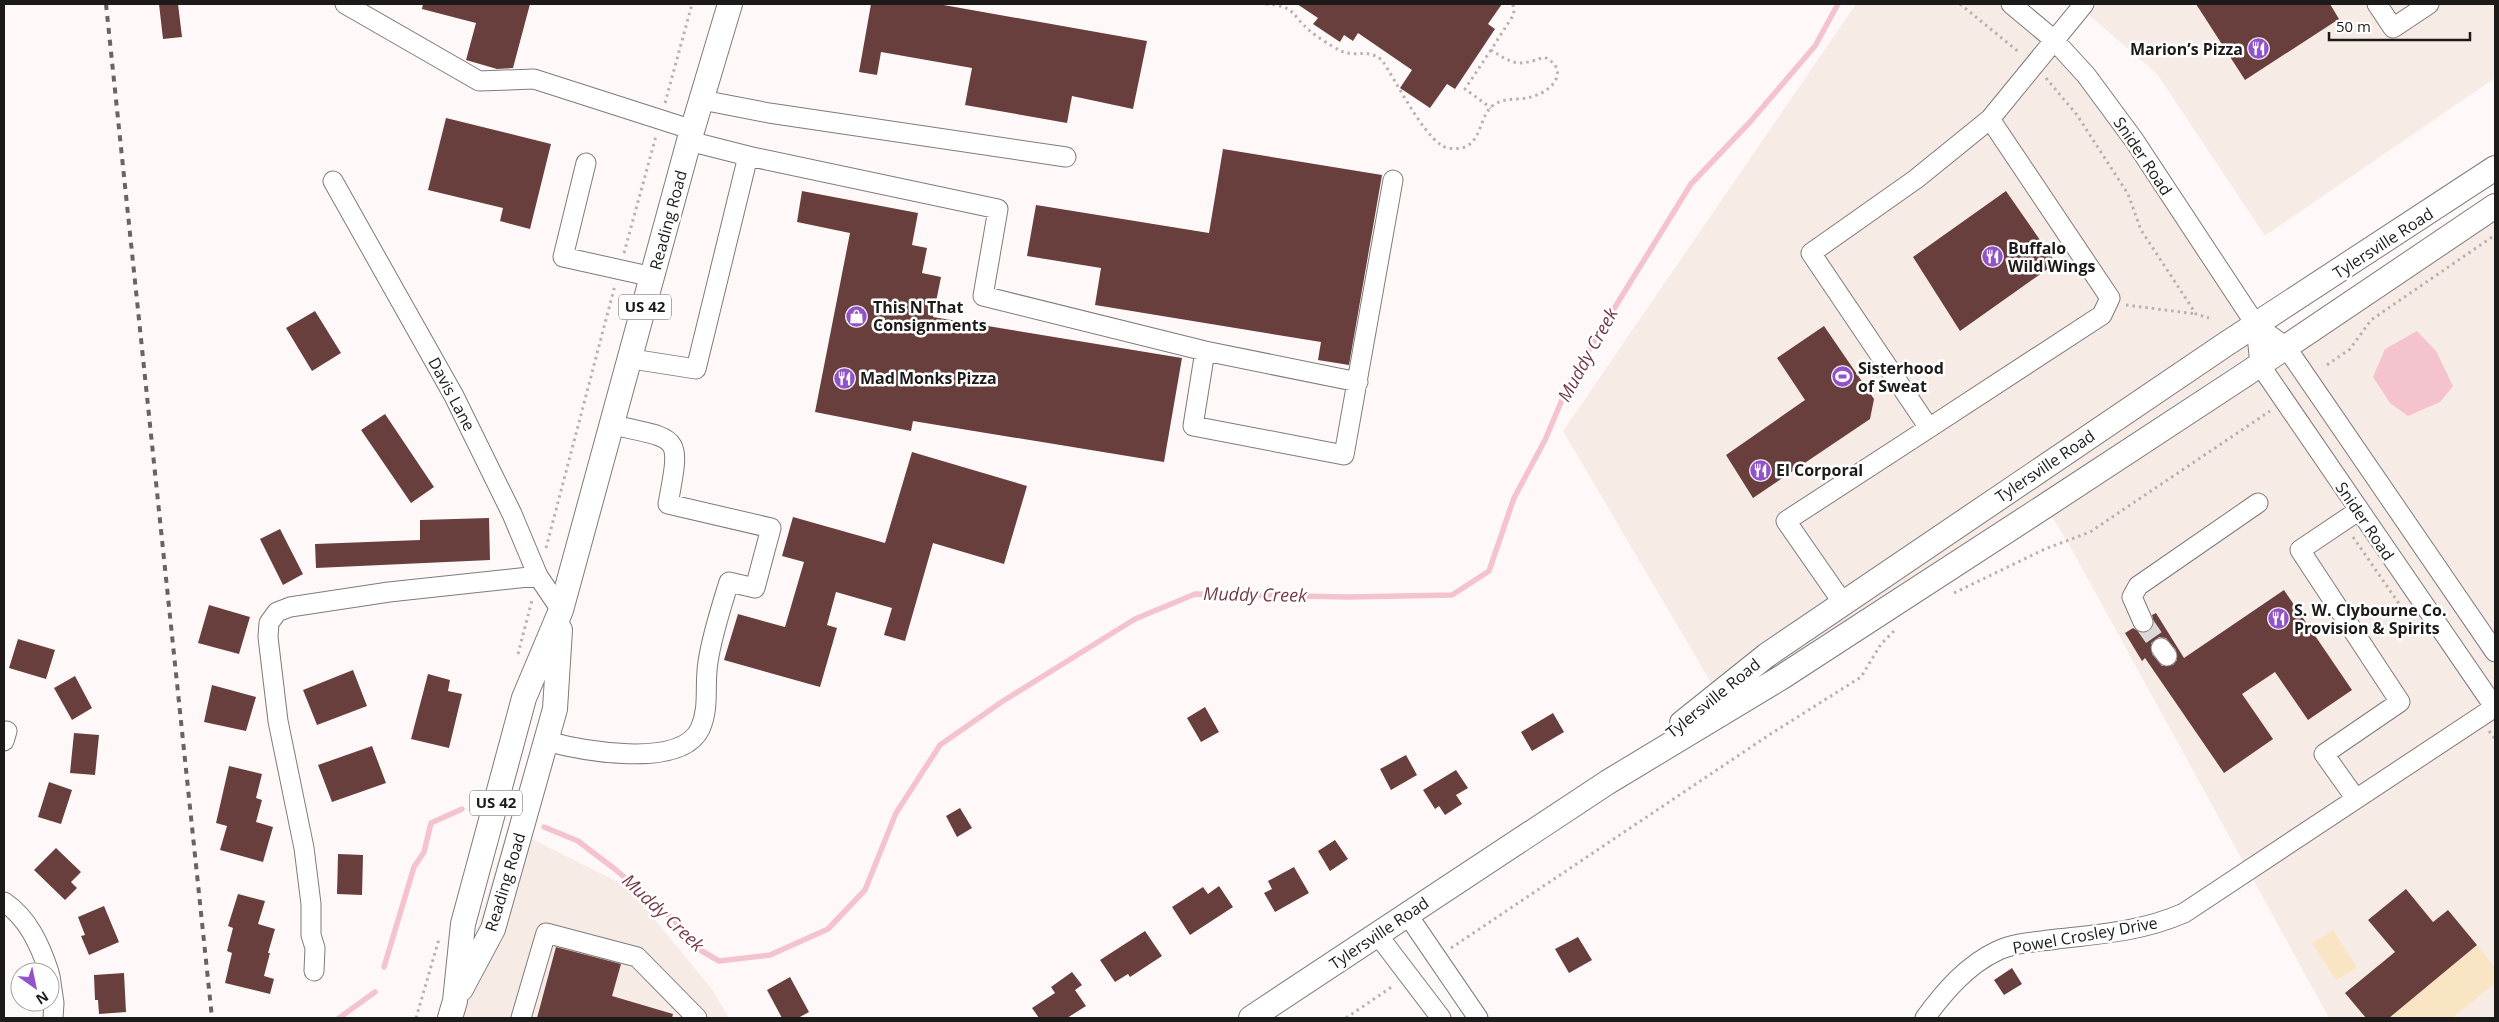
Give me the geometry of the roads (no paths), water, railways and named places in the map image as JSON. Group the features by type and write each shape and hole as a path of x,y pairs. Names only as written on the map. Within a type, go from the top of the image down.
{"main road":[{"name":"Reading Road","path":"452,1010 463,924 524,698 561,610 632,359 691,135 730,4"},
{"name":"Tylersville Road","path":"1608,782 1767,654 2256,325 2495,168"},
{"name":"Tylersville Road","path":"1251,1018 1608,782 1782,677 2260,365 2495,206"},
{"name":"Reading Road","path":"452,1010 493,929 546,740 554,709 561,610"}],"street":[{"path":"345,4 479,81 534,79 660,120 691,135 748,156 998,209 983,296 1205,351 1358,382"},
{"name":"Snider Road","path":"2011,4 2053,39 2086,75 2134,140 2256,325 2286,347 2495,652"},
{"path":"1929,428 1811,253 1916,180 1990,118 2032,64 2084,4"},
{"path":"2377,4 2394,28 2429,4"},
{"path":"702,100 769,113 1066,157"},
{"path":"1843,604 1786,520 2102,315 2110,298 1990,118"},
{"path":"632,359 696,369 748,156"},
{"path":"586,163 563,256 653,278"},
{"path":"1205,351 1193,426 1344,455 1393,180"},
{"name":"Davis Lane","path":"333,181 454,396 512,514 538,576 561,610"},
{"name":"Snider Road","path":"2256,325 2260,365 2358,511 2495,708"},
{"path":"546,740 594,752 631,754 649,754 689,742 699,732 707,711 707,664 729,582 755,588 771,528 668,504 676,460 674,447 670,440 662,436 613,425"},
{"path":"2143,622 2132,597 2138,586 2258,503"},
{"path":"2356,799 2324,754 2400,702 2300,550 2358,511"},
{"path":"314,971 316,948 311,935 311,904 304,848 278,721 268,637 269,623 277,612 290,607 389,592 538,576"},
{"name":"Powel Crosley Drive","path":"1925,1018 1946,990 1972,967 1997,951 2020,944 2124,931 2158,924 2184,913 2495,708"},
{"path":"4,902 17,914 34,936 45,962"},
{"path":"1407,914 1478,1018"},
{"path":"521,1018 546,933 637,957 697,1018"},
{"path":"1377,934 1441,1018"}],"waterway":[{"name":"Muddy Creek","path":"544,827 578,841 616,870 675,921 695,947 719,961 770,955 828,929 865,890 896,813 940,745 1003,701 1135,619 1195,594 1348,597 1452,595 1489,571 1514,498 1545,440 1570,381 1691,184 1750,122 1815,46 1838,4"},
{"name":"Muddy Creek","path":"384,967 414,867 424,852 431,823 462,809"},
{"name":"Muddy Creek","path":"339,1018 375,992"}],"tunnel":[{"path":"2143,622 2161,648"}],"railway":[{"path":"106,4 212,1018"}],"place":[{"name":"Marion’s Pizza","path":"2259,49"},
{"name":"Buffalo Wild Wings","path":"1992,257"},
{"name":"This N That Consignments","path":"857,316"},
{"name":"Sisterhood of Sweat","path":"1842,377"},
{"name":"Mad Monks Pizza","path":"844,378"},
{"name":"El Corporal","path":"1760,470"},
{"name":"S. W. Clybourne Co. Provision & Spirits","path":"2278,619"}]}
